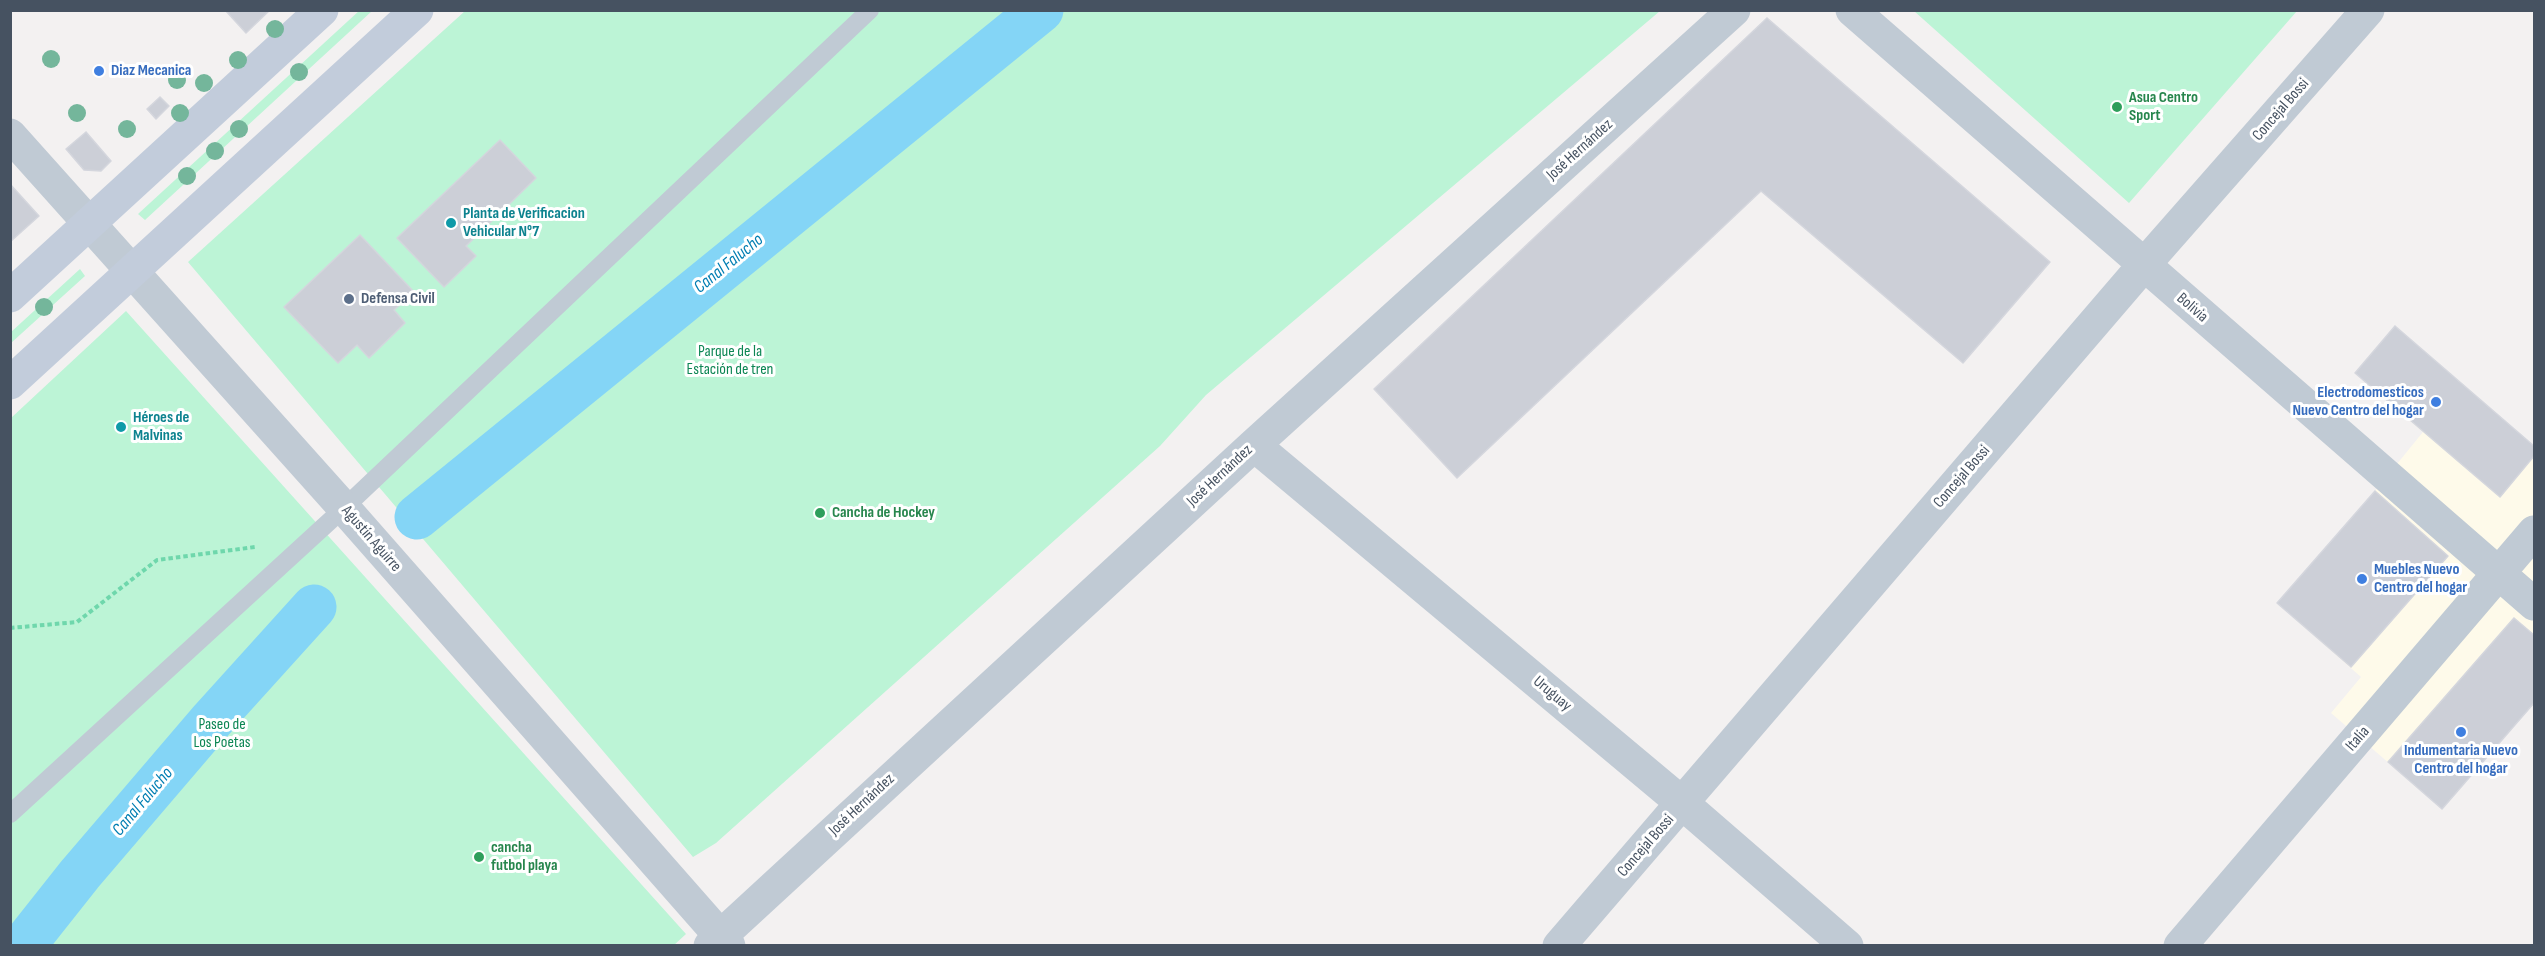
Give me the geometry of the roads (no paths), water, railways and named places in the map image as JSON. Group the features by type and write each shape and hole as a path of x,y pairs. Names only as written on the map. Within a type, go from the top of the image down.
{"main road":[{"path":"10,296 322,10"},
{"path":"10,383 417,10"}],"street":[{"name":"José Hernández","path":"719,943 1254,445 1734,10"},
{"name":"Bolivia","path":"1852,10 2143,266 2535,604"},
{"name":"Concejal Bossi","path":"1559,945 2143,266 2368,10"},
{"name":"Agustín Aguirre","path":"10,135 344,508 719,943"},
{"name":"Uruguay","path":"1254,445 1682,803 1847,945"},
{"name":"Italia","path":"2180,945 2535,532"}],"lane":[{"path":"10,814 344,508 870,10"}],"waterway":[{"name":"Canal Falucho","path":"417,517 1041,10"},
{"name":"Canal Falucho","path":"23,946 80,874 210,722 314,607"}],"place":[{"name":"Diaz Mecanica","path":"99,71"},
{"name":"Asua Centro Sport","path":"2117,107"},
{"name":"Planta de Verificacion Vehicular N°7","path":"451,223"},
{"name":"Defensa Civil","path":"349,299"},
{"name":"Electrodomesticos Nuevo Centro del hogar","path":"2436,402"},
{"name":"Héroes de Malvinas","path":"121,427"},
{"name":"Cancha de Hockey","path":"820,513"},
{"name":"Muebles Nuevo Centro del hogar","path":"2362,579"},
{"name":"Indumentaria Nuevo Centro del hogar","path":"2461,732"},
{"name":"cancha futbol playa","path":"479,857"}],"park label":[{"name":"Parque de la Estación de tren","path":"730,361"},
{"name":"Paseo de Los Poetas","path":"222,734"}]}
